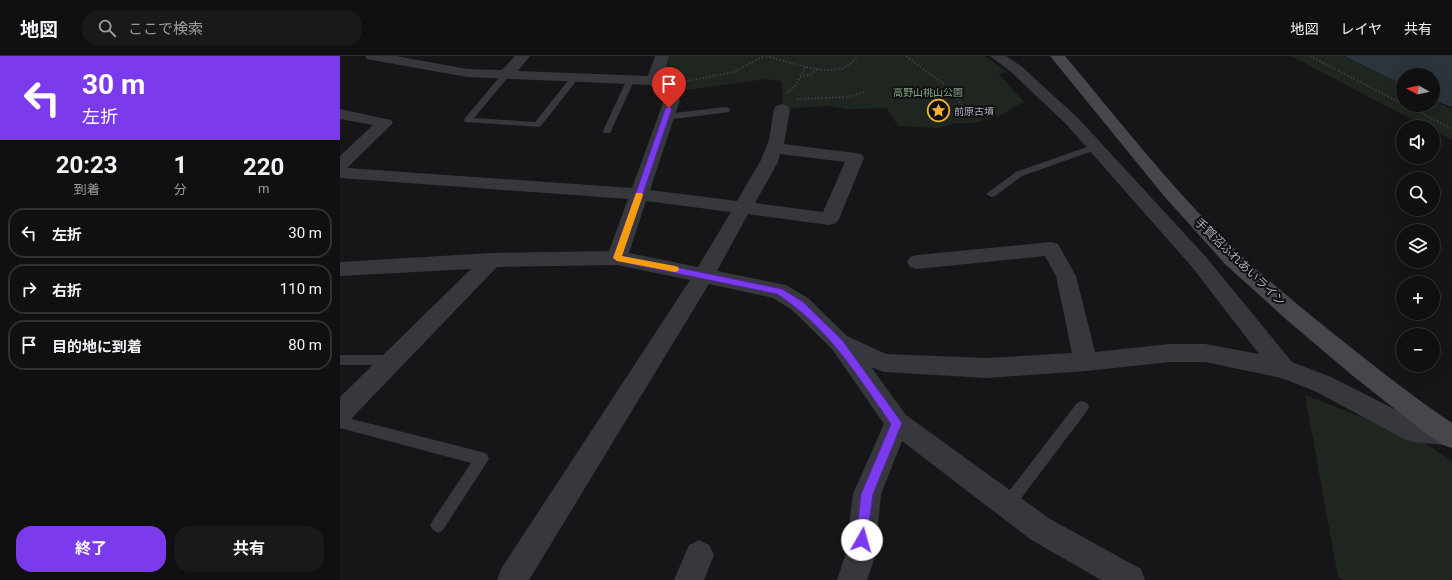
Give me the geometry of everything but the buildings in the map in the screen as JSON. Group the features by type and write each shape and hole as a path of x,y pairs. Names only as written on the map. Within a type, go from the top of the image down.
{"street":[{"path":"372,56 467,73 654,81 670,96 672,100 617,258"},
{"path":"506,75 523,56"},
{"path":"654,81 662,56"},
{"path":"997,56 1016,70 1072,121 1199,262 1284,369"},
{"name":"手賀沼ふれあいライン","path":"1057,56 1187,210 1237,263 1270,294 1354,364 1450,435"},
{"path":"512,580 704,275 769,162 777,140 782,105"},
{"path":"340,114 385,123 340,165"},
{"path":"340,173 639,194 829,219 855,158 774,148"},
{"path":"917,262 1051,249 1066,276 1086,362"},
{"path":"340,269 492,260 617,258 779,291 800,304 839,342 897,423 1040,529 1128,580"},
{"path":"340,413 492,260"},
{"path":"839,342 884,363 987,368 1086,362 1170,353 1205,353 1230,356 1284,369 1323,384 1414,431 1450,435"},
{"path":"852,580 860,556 867,494 897,423"}],"lane":[{"path":"506,75 468,120 537,125 574,78"},
{"path":"607,131 630,81"},
{"path":"666,117 726,110"},
{"path":"991,194 1019,174 1095,147"},
{"path":"340,360 393,360"},
{"path":"1008,504 1082,407"},
{"path":"340,422 482,459 438,525"}],"path":[{"path":"675,84 690,79 745,68 754,60 765,56 818,69 832,69 846,66 858,56"},
{"path":"906,56 945,85 966,110"},
{"path":"1310,56 1396,100"},
{"path":"806,67 796,85 783,96 782,105 809,96 842,98 855,96 864,92"},
{"path":"800,76 810,75 818,69"},
{"path":"1419,112 1452,129"}],"green space":[{"name":"高野山桃山公園","path":"667,56 985,56 1007,72 999,74 1024,102 999,116 973,123 956,123 940,128 898,126 887,108 847,109 828,106 782,109 783,96 781,81 766,79 673,92 661,82"},
{"path":"1291,56 1343,56 1396,82 1396,111"},
{"path":"1440,103 1452,109 1452,140 1440,134 1440,120 1413,120 1397,112 1440,112"},
{"path":"1305,395 1421,440 1452,462 1452,580 1344,580 1338,577"}],"shaded area":[{"path":"1344,56 1452,56 1452,107 1440,103 1440,68 1396,68 1396,82"}],"slow traffic":[{"path":"639,195 617,258 675,269"}],"place":[{"name":"前原古墳","path":"939,111"}],"route":[{"path":"669,108 617,258 779,291 800,304 839,342 897,423 867,494 862,540"}]}
